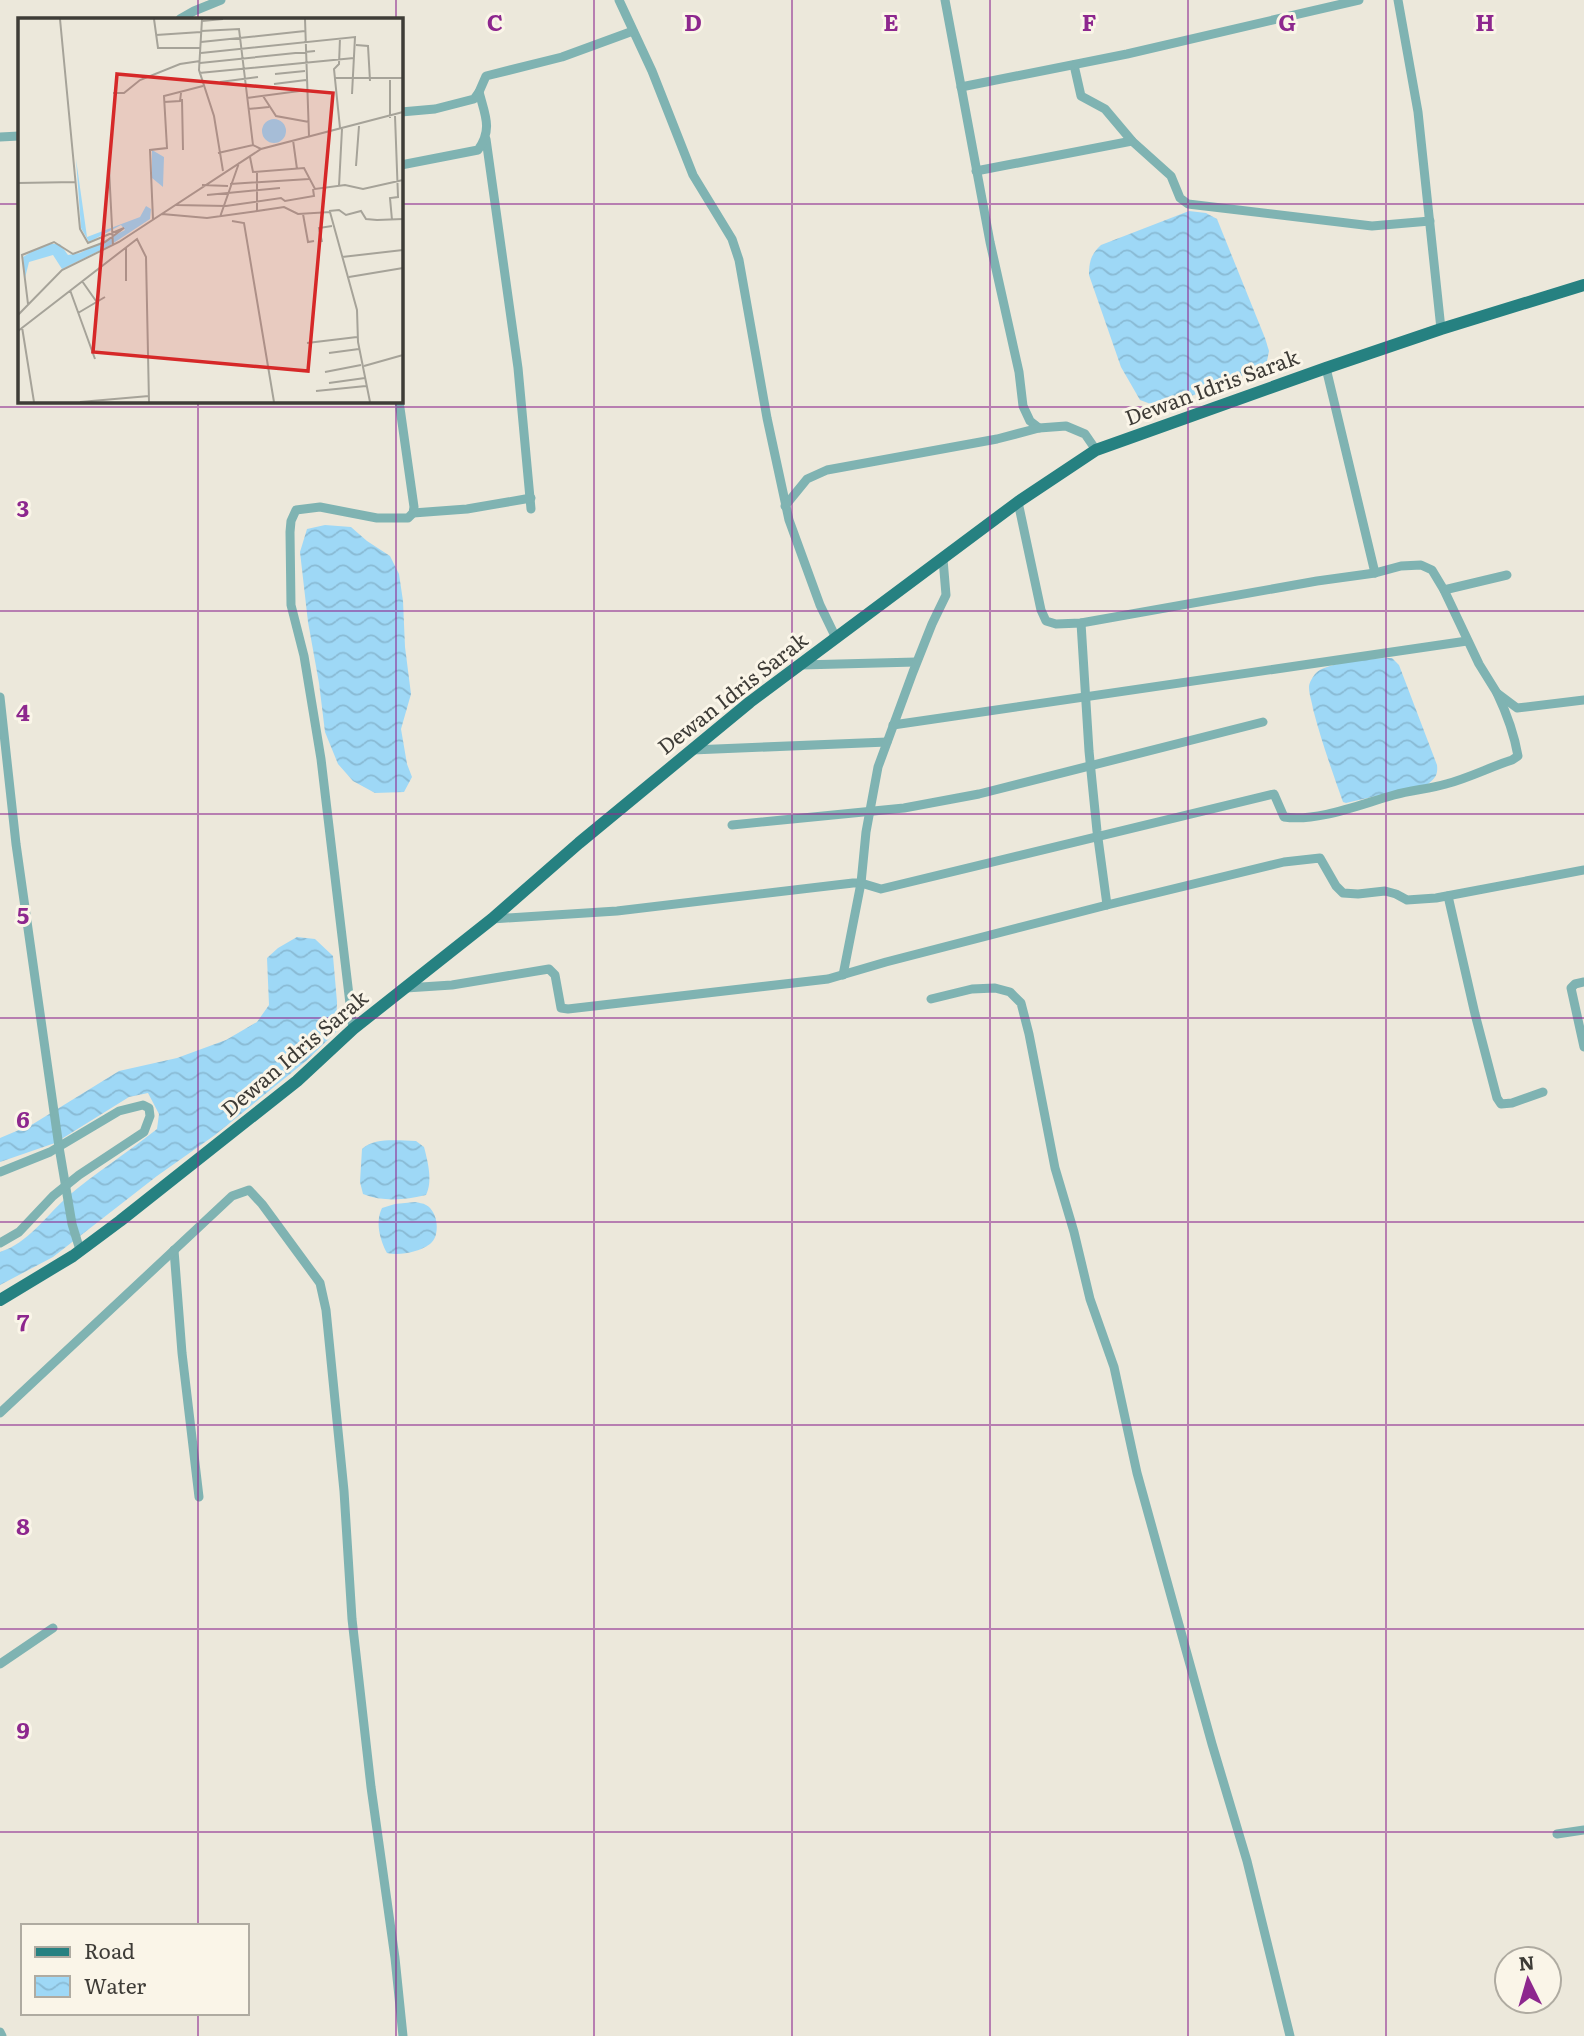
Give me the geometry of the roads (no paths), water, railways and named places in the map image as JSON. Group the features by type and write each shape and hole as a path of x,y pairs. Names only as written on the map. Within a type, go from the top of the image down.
{"main road":[{"name":"Dewan Idris Sarak","path":"0,1300 80,1250 298,1081 353,1029 492,919 579,843 750,702 1018,502 1096,450 1441,329 1584,285"}],"street":[{"path":"182,18 221,0"},
{"path":"619,0 652,71 693,175 733,239 785,506 820,605 836,638"},
{"path":"945,0 976,171 1019,372 1023,406 1030,421 1039,428"},
{"path":"961,87 1074,65 1359,0"},
{"path":"1398,0 1418,112 1441,329"},
{"path":"402,112 435,109 474,99 486,76 562,57 633,31"},
{"path":"1074,65 1081,96 1105,109 1132,141 1171,176 1180,198 1188,204 1373,226 1430,221"},
{"path":"479,92 487,119 486,139 518,368 531,509"},
{"path":"0,137 18,136"},
{"path":"402,165 478,150 486,139"},
{"path":"976,171 1132,141"},
{"path":"1326,368 1375,573"},
{"path":"353,1029 321,760 304,656 291,605 291,521 296,510 320,507 377,518 408,518 413,513 399,402"},
{"path":"785,506 807,479 827,470 996,439 1039,428 1066,426 1085,434 1096,450"},
{"path":"413,513 467,509 531,498"},
{"path":"492,919 617,911 861,883 881,889 1266,795 1273,794 1283,817 1304,818 1446,784 1518,756 1509,717 1432,570 1421,565 1401,566 1375,573 1081,623 1056,624 1046,621 1041,610 1018,502"},
{"path":"843,975 861,883 866,832 878,767 916,662 946,595 943,559"},
{"path":"1444,590 1507,575"},
{"path":"1081,623 1090,765 1107,905"},
{"path":"893,725 1467,641"},
{"path":"801,665 916,662"},
{"path":"1497,693 1517,708"},
{"path":"0,696 16,844 59,1147 72,1224 80,1250"},
{"path":"1509,717 1517,708 1584,700"},
{"path":"732,825 904,808 979,794 1263,722"},
{"path":"692,750 887,742"},
{"path":"404,989 452,985 549,970 555,975 561,1008 568,1009 828,979 1107,905 1284,862 1320,858 1343,893 1385,891 1407,900 1447,896 1584,870"},
{"path":"1447,896 1497,1098 1501,1104 1512,1103 1543,1092"},
{"path":"1584,982 1571,988 1584,1047"},
{"path":"931,999 972,989 995,988 1010,992 1021,1003 1038,1075 1055,1168 1090,1299 1114,1367 1137,1473 1247,1861 1290,2036"},
{"path":"0,1172 36,1159 118,1111 143,1105 149,1108 150,1116 144,1132 66,1185 19,1232 0,1242"},
{"path":"0,1413 232,1196 249,1191 262,1204 320,1283 326,1310 344,1491 352,1619 403,2036"},
{"path":"174,1250 182,1353 199,1497"},
{"path":"0,1664 53,1628"},
{"path":"1557,1834 1584,1830"}],"water":[{"path":"1189,211 1206,213 1217,219 1269,351 1266,366 1169,405 1156,406 1140,400 1121,367 1089,275 1089,266 1101,245"},
{"path":"325,525 351,527 390,556 399,574 411,694 401,729 412,777 404,792 375,793 353,781 338,764 325,732 300,552 307,529"},
{"path":"1392,658 1399,665 1437,765 1437,773 1428,784 1346,803 1343,802 1323,744 1309,685 1316,673 1328,667"},
{"path":"297,937 315,939 333,956 337,1002 336,1032 306,1061 215,1135 157,1176 53,1257 0,1285 0,1252 28,1236 66,1198 157,1129 159,1114 148,1093 129,1097 55,1143 0,1162 0,1138 33,1124 119,1071 177,1058 226,1040 257,1022 269,1005 267,958"},
{"path":"380,1141 416,1141 424,1147 428,1165 429,1184 426,1195 394,1199 363,1194 360,1182 362,1149"},
{"path":"415,1202 426,1205 433,1212 437,1224 436,1235 426,1247 403,1254 387,1253 379,1231 382,1208"}]}
